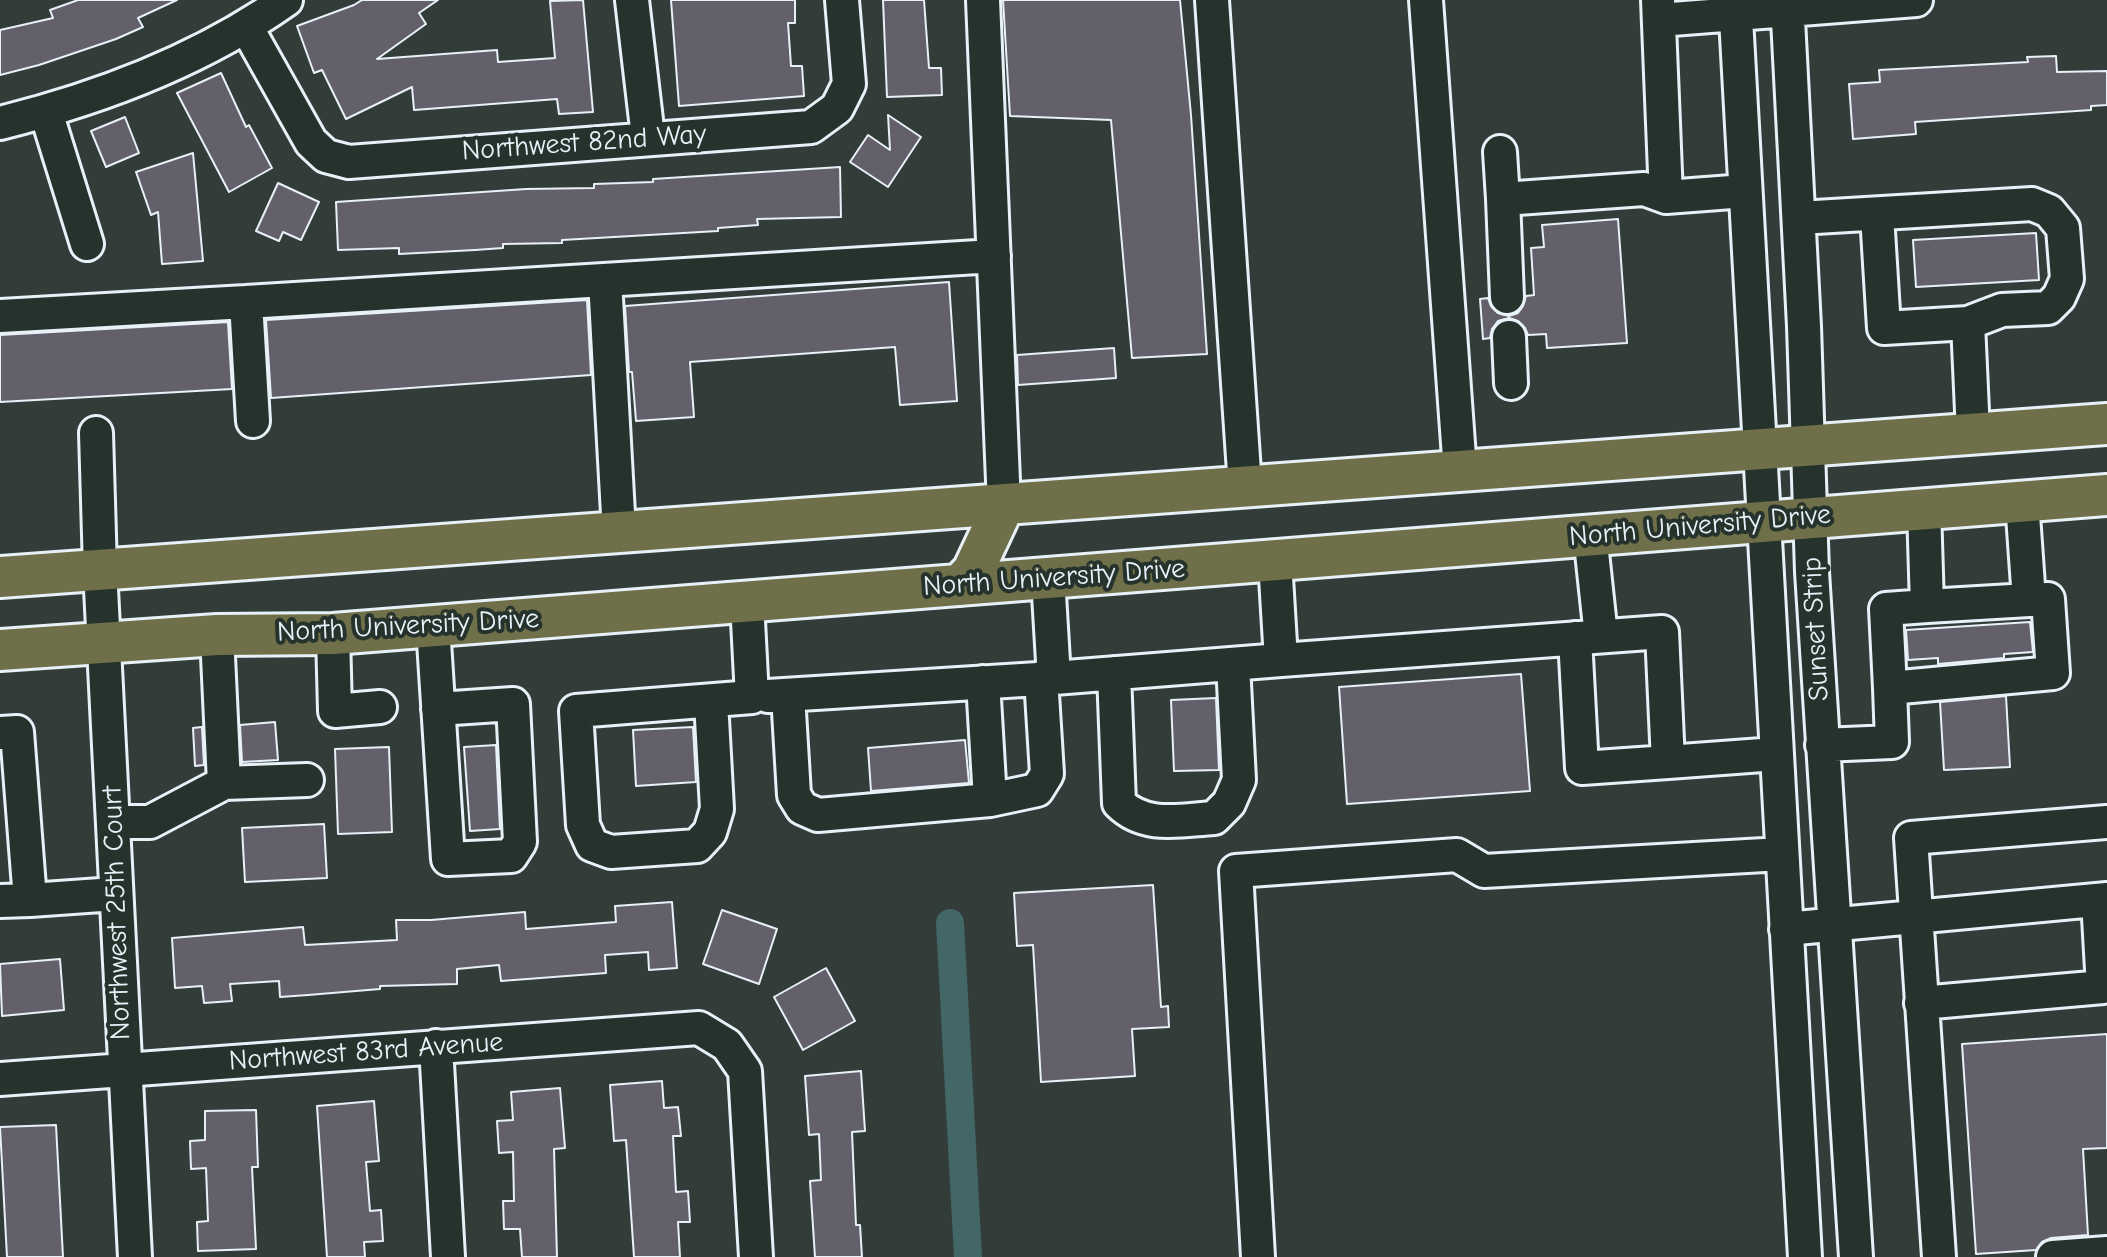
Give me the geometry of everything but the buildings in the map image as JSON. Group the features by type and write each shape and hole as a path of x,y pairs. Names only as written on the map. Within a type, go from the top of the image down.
{"main road":[{"path":"0,577 2107,424"},
{"name":"North University Drive","path":"0,650 217,635 333,634 2107,495"},
{"path":"960,585 973,571 1004,505"}],"street":[{"path":"0,123 46,112 150,75 247,28 286,0"},
{"path":"632,0 648,137"},
{"name":"Northwest 82nd Way","path":"247,28 311,142 326,156 349,162 811,127 837,108 849,84 842,0"},
{"path":"983,0 1004,505"},
{"path":"1212,0 1245,487"},
{"path":"1426,0 1460,471"},
{"path":"1666,197 1658,10 1916,0"},
{"name":"Sunset Strip","path":"1788,5 1822,745 1856,1257"},
{"name":"Sunset Strip","path":"1735,7 1805,1257"},
{"path":"46,112 87,244"},
{"path":"1500,152 1507,297"},
{"path":"1503,199 1644,189 1666,197 1745,191"},
{"path":"1799,218 2032,204 2049,211 2063,228 2067,279 2059,297 2048,308 2002,310 1968,323 1884,328 1877,215"},
{"path":"0,316 994,256"},
{"path":"605,280 619,532"},
{"path":"246,302 253,421"},
{"path":"1968,323 1973,433"},
{"path":"1509,337 1511,383"},
{"name":"Northwest 25th Court","path":"96,433 115,894 135,1257"},
{"path":"2022,501 2029,600"},
{"path":"1924,508 1927,606"},
{"path":"1590,534 1582,768 1776,754"},
{"path":"1275,561 1281,660"},
{"path":"788,695 794,795 802,808 818,815 990,800 1037,790 1047,774 1048,578"},
{"path":"1822,745 1892,742 1886,609 2048,599 2053,673 1890,688"},
{"path":"747,602 752,697"},
{"path":"433,626 438,709 448,859 511,856 520,842 513,704 438,709"},
{"path":"711,701 717,809 710,832 697,846 611,852 592,845 583,825 576,711 752,697 1662,632 1668,762"},
{"path":"333,634 335,711 380,707"},
{"path":"217,635 224,783"},
{"path":"1114,673 1119,803 1130,814 1151,821 1214,818 1229,803 1239,780 1233,664"},
{"path":"983,682 990,800"},
{"path":"0,733 17,732 15,900 115,894"},
{"path":"113,822 150,822 224,783 307,780"},
{"path":"1939,1257 1911,838 2107,822"},
{"path":"1258,1257 1236,871 1457,855 1484,871 1782,854"},
{"path":"1786,929 2102,900 2103,987 1921,1003"},
{"name":"Northwest 83rd Avenue","path":"0,1079 699,1028 727,1045 745,1071 756,1257"},
{"path":"436,1046 448,1257"},
{"path":"2053,1257 2107,1253"}],"waterway":[{"path":"950,923 968,1257"}]}
